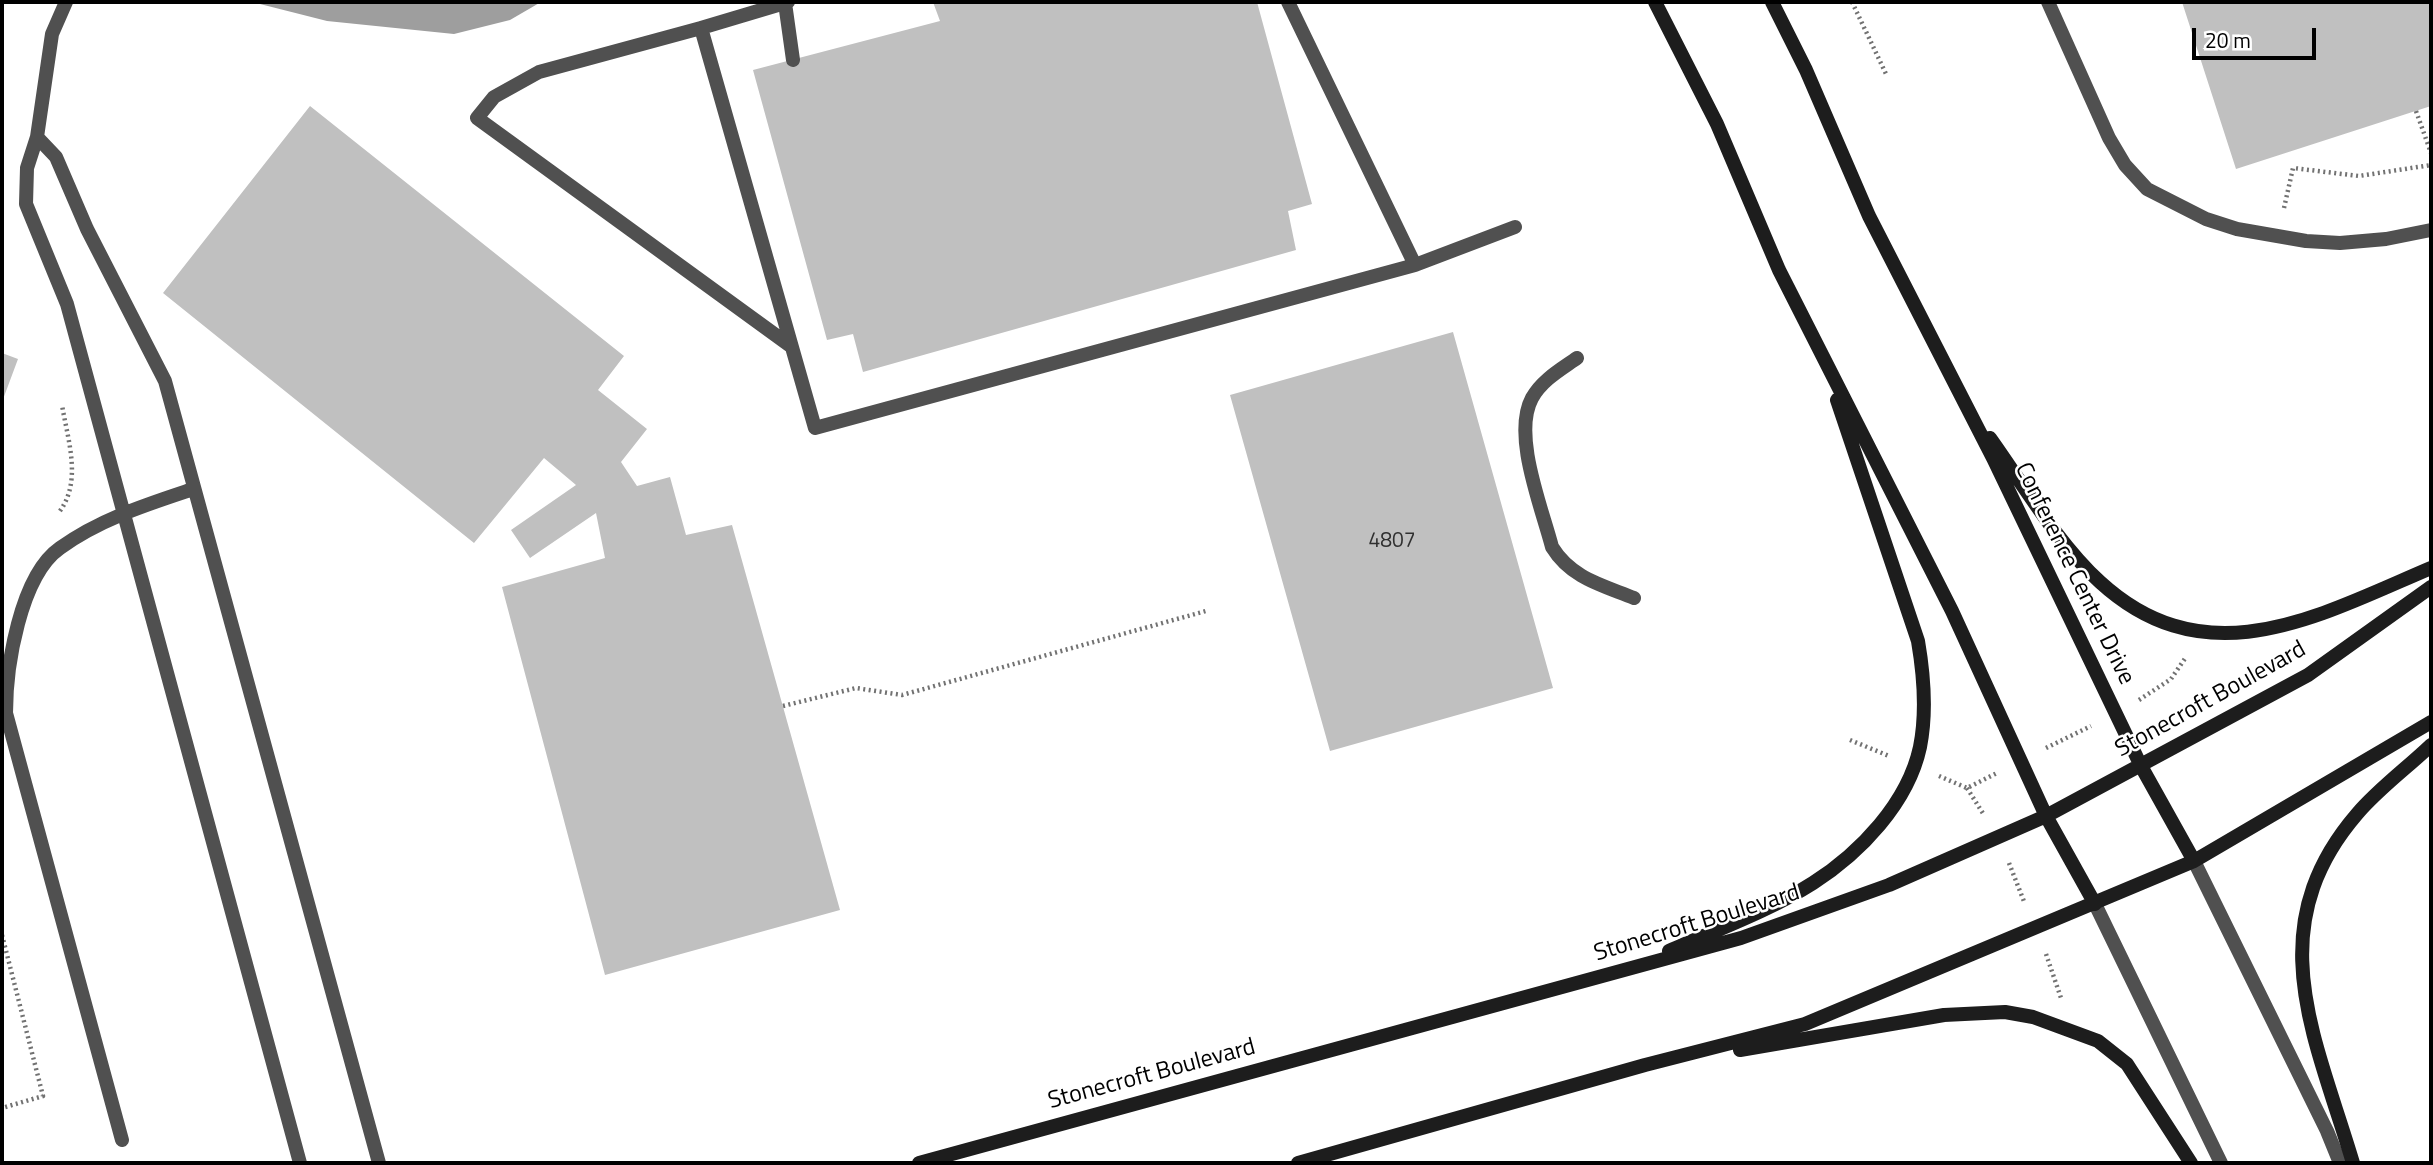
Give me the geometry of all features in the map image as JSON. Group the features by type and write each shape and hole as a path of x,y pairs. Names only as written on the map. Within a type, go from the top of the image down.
{"main road":[{"path":"1655,2 1717,124 1768,246 1952,611 2046,816 2095,904"},
{"name":"Conference Center Drive","path":"1772,2 1806,69 1869,216 2141,766 2194,861"},
{"path":"1625,971 1813,883 1852,853 1882,823 1920,748 1924,678 1918,641 1818,346"},
{"path":"1961,398 2066,542 2099,582 2131,605 2162,621 2193,631 2266,631 2312,619 2431,568"},
{"name":"Stonecroft Boulevard","path":"919,1163 1741,939 1889,885 2046,816 2141,766 2308,674 2431,587"},
{"path":"1298,1163 1645,1065 1805,1024 2194,861 2431,722"},
{"path":"2353,1163 2305,1000 2300,962 2302,926 2312,886 2342,835 2357,814 2431,745"},
{"path":"1645,1065 1944,1015 2005,1012 2059,1025 2098,1041 2127,1064 2191,1163"}],"street":[{"path":"66,2 52,34 37,137 27,168 26,204 64,294 300,1163"},
{"path":"792,347 477,118 494,97 539,72 787,2 793,60"},
{"path":"1288,2 1415,265"},
{"path":"2048,2 2109,138 2125,165 2147,189 2158,196 2206,219 2237,229 2306,241 2375,240 2431,230"},
{"path":"701,28 815,428 1415,265 1516,227"},
{"path":"37,137 56,157 87,229 165,381 379,1163"},
{"path":"1577,358 1545,381 1532,397 1525,416 1524,436 1552,547 1561,561 1573,573 1634,598"},
{"path":"122,1140 6,713 6,688 14,634 40,572 58,549 124,513 193,489"},
{"name":"Conference Center Drive","path":"2194,861 2327,1131 2340,1163"},
{"path":"2095,904 2221,1163"}],"path":[{"path":"1852,2 1887,76"},
{"path":"2416,111 2431,153"},
{"path":"2284,209 2293,168 2359,176 2431,165"},
{"path":"52,519 70,497 73,468 61,404"},
{"path":"783,706 856,688 902,695 1206,611"},
{"path":"1850,740 1967,788 2116,714 2171,679 2185,660 2193,631"},
{"path":"2,934 43,1096 2,1108"}],"shaded area":[{"path":"541,2 510,20 454,34 327,21 260,4"}],"building":[{"path":"933,2 1257,2 1312,204 1288,211 1296,250 863,372 853,334 827,340 753,70 940,21"},
{"path":"2182,2 2431,2 2431,106 2236,169"},
{"path":"310,106 624,356 598,390 647,429 621,462 637,486 670,477 686,535 732,525 840,910 605,975 502,587 605,558 596,513 530,558 511,530 576,485 544,458 474,543 163,293"},
{"path":"1453,332 1553,688 1330,751 1230,395"},
{"path":"2,353 18,359 2,402"}]}
